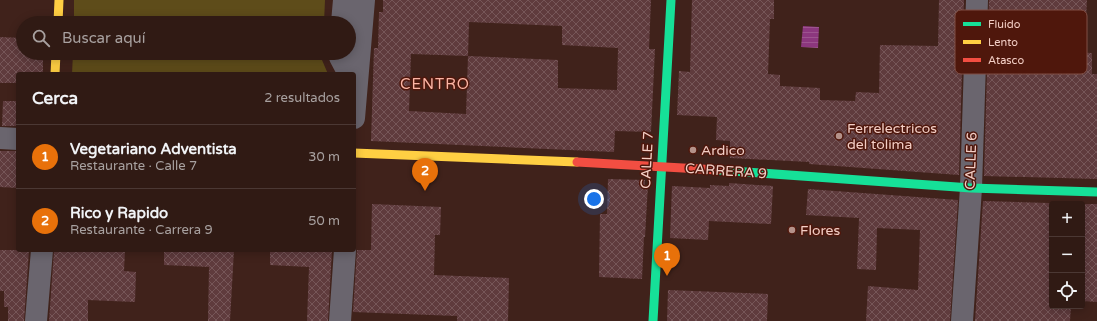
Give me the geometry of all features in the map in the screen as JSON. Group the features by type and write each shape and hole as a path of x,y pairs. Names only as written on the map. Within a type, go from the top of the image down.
{"main road":[{"path":"58,16 59,0"},
{"name":"CALLE 7","path":"653,321 671,0"},
{"path":"55,72 56,60"},
{"name":"CARRERA 9","path":"356,153 661,166 971,188 1097,192"}],"street":[{"path":"343,16 344,0"},
{"path":"356,59 364,0"},
{"name":"CALLE 6","path":"977,0 977,10"},
{"path":"342,60 348,72"},
{"path":"354,72 356,60"},
{"name":"CALLE 6","path":"962,321 971,188 975,74"},
{"path":"0,138 16,139"},
{"path":"36,321 42,252"},
{"path":"340,321 345,252"}],"shaded area":[{"path":"74,0 325,0 324,16 74,16"},
{"path":"803,26 819,27 818,48 801,47"},
{"path":"73,60 322,60 327,72 72,72"}],"building":[{"path":"383,0 651,0 649,49 655,49 651,132 615,131 614,152 371,141 374,48 378,48 379,12 383,12","holes":["469,22 562,26 562,45 618,48 617,90 558,88 558,60 468,56","411,54 468,56 466,114 409,111"]},
{"path":"692,0 774,0 774,19 770,19 768,74 780,75 780,86 820,88 820,100 855,101 856,92 879,93 880,45 938,46 939,0 964,0 964,10 955,10 955,74 962,74 959,175 809,164 809,162 730,158 730,141 716,140 717,117 677,115 679,71 690,72"},
{"path":"989,0 1087,0 1086,10 989,10"},
{"path":"0,37 16,38 16,60 43,60 43,72 16,72 16,83 0,83"},
{"path":"1087,53 1092,53 1092,74 1097,74 1097,179 984,176 987,74 1087,74"},
{"path":"3,101 16,101 16,126 2,126"},
{"path":"0,151 16,151 16,188 0,187"},
{"path":"608,179 645,180 645,185 648,185 642,279 599,277 600,214 607,214"},
{"path":"729,183 773,186 771,224 709,221 708,240 670,238 672,186 710,188 710,185 729,186"},
{"path":"808,189 958,200 950,321 866,321 868,286 918,290 920,230 877,228 876,270 857,269 859,218 806,215"},
{"path":"983,201 1049,203 1049,309 1071,309 1070,321 975,321"},
{"path":"372,204 441,207 440,235 435,235 434,275 509,278 508,321 457,321 457,316 353,312 357,250 371,250"},
{"path":"1085,204 1097,204 1097,302 1085,301"},
{"path":"0,250 29,252 24,321 8,321 8,307 4,307 4,291 0,291"},
{"path":"54,252 125,252 124,271 136,272 135,302 88,300 88,321 49,321"},
{"path":"164,252 234,252 230,321 208,321 209,267 164,265"},
{"path":"270,252 332,252 328,321 307,321 309,267 270,265"},
{"path":"668,290 768,294 767,321 667,321"}],"traffic: fast":[{"path":"653,321 671,0"},
{"path":"718,170 971,188 1097,192"}],"traffic: slow":[{"path":"58,16 59,0"},
{"path":"55,72 56,60"},
{"path":"356,153 577,162"}],"traffic: jam":[{"path":"577,162 718,170"}],"place":[{"name":"Ferrelectricos del tolima","path":"839,136"},
{"name":"Ardico","path":"693,150"},
{"name":"Rico y Rapido","path":"425,191"},
{"name":"Flores","path":"792,230"},
{"name":"Vegetariano Adventista","path":"667,276"}],"district":[{"name":"CENTRO","path":"435,84"}]}
